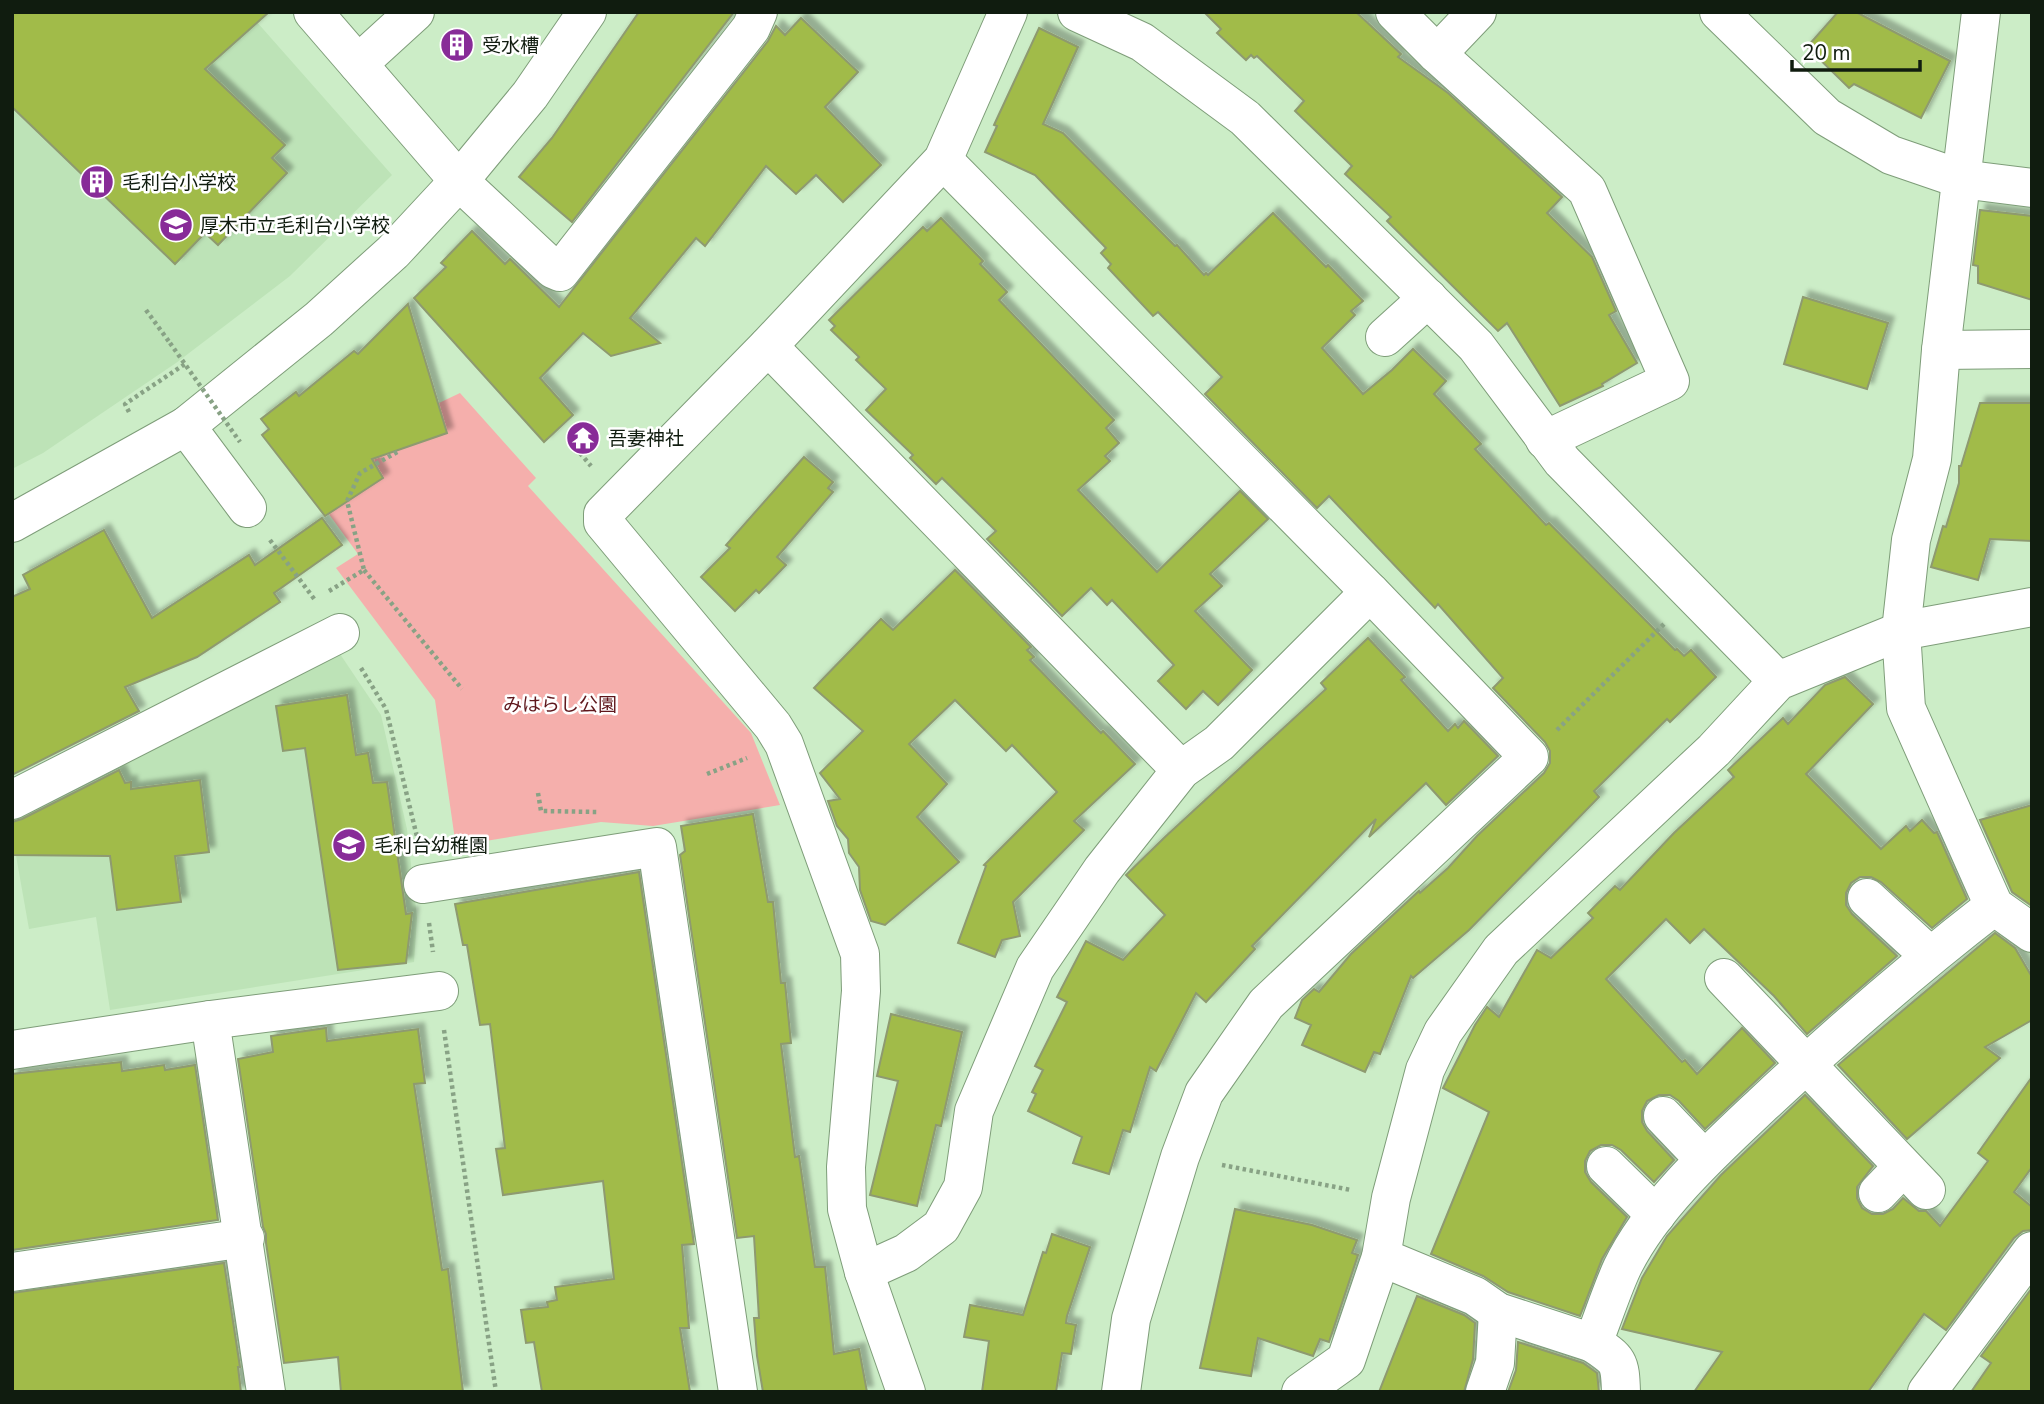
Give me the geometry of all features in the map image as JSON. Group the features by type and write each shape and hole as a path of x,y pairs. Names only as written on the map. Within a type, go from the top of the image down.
{"street":[{"path":"313,12 459,181 553,269 560,272 729,58 751,28 758,12"},
{"path":"358,64 415,12"},
{"path":"12,523 186,426 319,319 393,252 459,181 530,95 587,12"},
{"path":"906,1392 864,1272 847,1209 846,1167 861,991 860,954 783,744 773,726 603,522 603,514 768,346 943,160 1008,12"},
{"path":"1077,12 1142,42 1245,118 1476,346 1562,461 1778,681"},
{"path":"1395,12 1437,54 1587,190 1670,381 1545,440"},
{"path":"1437,54 1477,12"},
{"path":"1719,12 1827,117 1891,155 1961,179 2032,188"},
{"path":"1981,12 1941,350 1932,459 1911,540 1900,631 1906,708 1994,906 2032,933"},
{"path":"943,160 1370,592 1529,757 1266,1004 1204,1093 1180,1157 1131,1319 1121,1392"},
{"path":"1385,337 1427,298"},
{"path":"768,346 1181,770"},
{"path":"1941,350 2032,349"},
{"path":"186,426 247,508"},
{"path":"864,1272 906,1253 941,1227 963,1187 974,1111 1035,968 1102,870 1181,770 1219,743 1370,592"},
{"path":"1301,1392 1346,1360 1381,1257 1391,1198 1425,1070 1443,1032 1501,950 1714,750 1778,681 1900,631 2032,607"},
{"path":"12,800 340,633"},
{"path":"423,884 657,846 738,1392"},
{"path":"1867,898 1930,956"},
{"path":"1593,1343 1622,1267 1657,1215 1704,1159 1804,1065 1930,956 1994,906"},
{"path":"1724,978 1804,1065 1902,1183"},
{"path":"12,1050 210,1020 439,991"},
{"path":"210,1020 266,1392"},
{"path":"1663,1116 1704,1159"},
{"path":"1606,1166 1657,1215"},
{"path":"12,1272 244,1238"},
{"path":"1927,1392 2032,1251"},
{"path":"1381,1257 1475,1296 1498,1312 1593,1343 1615,1357 1620,1364 1622,1392"},
{"path":"1485,1392 1495,1363 1498,1312"}],"path":[{"path":"146,310 240,442"},
{"path":"132,400 184,364"},
{"path":"399,450 360,473 347,501 364,570 462,689"},
{"path":"247,508 340,633 386,709 417,834 496,1392"},
{"path":"329,591 364,570"},
{"path":"1529,757 1693,595"},
{"path":"1180,1157 1391,1198"}],"shaded area":[{"name":"厚木市立毛利台小学校","path":"12,12 248,12 392,175 290,276 176,363 43,453 12,469"},
{"name":"毛利台幼稚園","path":"340,654 381,715 407,829 417,918 414,962 110,1010 96,917 29,929 12,833 12,818"}],"green space":[{"name":"みはらし公園","path":"460,393 536,478 528,486 751,733 780,805 653,826 601,822 461,845 455,840 435,700 336,568 358,554 312,491 401,421"}],"building":[{"path":"12,12 269,12 205,69 285,145 272,158 287,173 218,245 205,233 175,264 12,107"},
{"path":"639,12 734,12 572,222 519,177 552,138"},
{"path":"1204,12 1356,12 1401,54 1398,57 1448,93 1562,197 1547,213 1592,257 1616,311 1609,315 1637,363 1602,384 1603,386 1560,406 1507,323 1498,331 1387,221 1391,217 1345,174 1352,166 1295,111 1304,101 1257,56 1254,58 1251,55 1246,60 1217,33 1221,29"},
{"path":"1838,12 1856,12 1950,61 1921,118 1854,84 1849,88 1807,47"},
{"path":"801,18 858,72 825,107 881,165 843,202 816,175 796,194 766,166 705,246 696,238 630,318 660,343 611,356 583,333 540,378 573,415 544,442 414,298 446,267 441,263 472,231 505,264 510,259 559,307 768,41 776,26 785,35"},
{"path":"1039,28 1078,47 1043,124 1063,133 1204,275 1208,275 1273,213 1363,301 1351,311 1355,315 1322,348 1363,394 1413,349 1446,381 1434,394 1481,444 1475,449 1546,525 1549,523 1675,650 1684,656 1691,650 1716,677 1670,722 1667,719 1594,791 1599,797 1469,930 1413,978 1411,976 1380,1054 1374,1052 1365,1072 1302,1045 1311,1025 1295,1018 1302,1000 1314,989 1319,992 1351,954 1448,868 1477,836 1544,773 1550,763 1550,751 1545,742 1493,688 1503,678 1438,604 1435,608 1329,496 1317,508 1205,394 1222,377 1158,312 1153,316 1108,268 1111,264 1101,253 1106,248 1035,175 985,152 997,126 994,125"},
{"path":"1980,210 2032,216 2032,300 1978,283 1978,266 1973,265"},
{"path":"941,218 983,261 980,264 1007,292 999,300 1114,420 1106,428 1119,443 1105,456 1110,461 1078,490 1157,572 1240,491 1268,519 1210,574 1222,586 1195,611 1252,670 1218,705 1203,691 1186,709 1158,681 1174,665 1112,600 1107,605 1091,588 1062,616 987,539 996,531 942,478 936,484 910,458 913,455 866,410 886,389 856,360 859,357 831,330 835,326 829,320 923,227 927,231"},
{"path":"1803,297 1888,323 1867,389 1784,364"},
{"path":"408,304 447,433 372,459 383,478 325,516 262,435 269,429 261,419 296,392 299,396 354,351 358,354"},
{"path":"1980,403 2032,403 2032,541 1990,539 1978,580 1931,567 1943,526 1946,527 1959,483 1959,466"},
{"path":"804,457 833,482 828,488 833,492 777,557 786,565 759,593 756,590 735,611 701,577 730,548 726,545"},
{"path":"322,518 342,545 274,593 280,602 197,657 125,687 139,711 12,775 12,597 30,589 23,575 104,530 152,618 249,555 255,565"},
{"path":"955,570 1031,647 1027,650 1034,657 1030,660 1135,764 1074,821 1084,830 1013,902 1020,936 1002,940 995,957 958,943 986,866 984,865 1057,792 1012,745 1006,751 955,700 909,744 947,784 917,817 959,862 885,925 871,921 860,890 859,867 849,853 848,839 837,826 828,801 840,799 820,773 863,731 814,688 881,619 893,630"},
{"path":"1368,638 1405,677 1401,680 1448,731 1455,724 1458,728 1464,721 1498,756 1446,805 1426,783 1369,837 1376,819 1252,946 1255,949 1206,1002 1196,993 1156,1071 1150,1067 1130,1132 1123,1130 1109,1174 1073,1163 1082,1137 1028,1111 1036,1094 1032,1092 1043,1070 1035,1066 1067,1002 1057,997 1086,941 1123,960 1165,915 1126,875 1326,689 1321,683"},
{"path":"1845,677 1873,704 1806,774 1881,849 1906,826 1910,831 1922,820 1934,833 1937,832 1967,899 1932,928 1881,882 1871,877 1860,877 1851,883 1846,893 1846,905 1852,914 1897,956 1807,1034 1774,996 1704,929 1690,943 1666,919 1606,979 1682,1062 1685,1060 1697,1074 1742,1028 1775,1063 1705,1129 1670,1095 1659,1095 1647,1101 1642,1111 1642,1122 1674,1160 1654,1182 1621,1150 1612,1145 1601,1145 1590,1151 1585,1161 1585,1172 1591,1182 1627,1217 1602,1259 1580,1316 1508,1292 1483,1276 1431,1254 1489,1112 1443,1088 1487,1007 1499,1017 1537,950 1551,958 1593,918 1588,913 1615,886 1620,890 1674,833 1734,777 1728,770 1783,718 1788,724 1825,685"},
{"name":"毛利台幼稚園","path":"347,695 356,755 368,753 373,783 387,782 406,914 412,913 406,963 338,970 305,748 283,751 276,706"},
{"path":"119,770 125,783 131,782 131,789 200,780 209,852 175,856 181,902 117,910 110,856 12,855 12,822"},
{"path":"2032,805 2032,906 2012,892 1980,820"},
{"path":"753,814 768,902 773,902 781,983 785,983 791,1043 781,1044 795,1157 799,1156 815,1267 825,1267 834,1354 859,1349 867,1392 763,1392 754,1318 759,1318 754,1236 737,1238 680,855 685,851 681,826"},
{"path":"639,872 694,1244 682,1245 689,1328 680,1328 690,1392 542,1392 534,1342 526,1343 521,1310 548,1307 547,1302 557,1300 555,1287 614,1279 603,1181 503,1195 496,1149 505,1148 490,1024 480,1025 467,945 463,945 455,904"},
{"path":"1995,933 2015,948 2032,977 2032,1020 1985,1047 2000,1058 1907,1139 1838,1065"},
{"path":"891,1014 962,1032 941,1126 936,1125 917,1206 870,1195 898,1081 877,1076"},
{"path":"326,1028 327,1041 418,1029 425,1083 414,1084 442,1270 448,1269 463,1392 341,1392 338,1357 284,1363 238,1059 273,1052 271,1036"},
{"path":"121,1062 122,1071 164,1065 165,1070 195,1065 218,1220 12,1250 12,1074"},
{"path":"2032,1077 2032,1167 2014,1192 2032,1207 2032,1230 2023,1231 2014,1238 1946,1330 1924,1314 1868,1392 1694,1392 1722,1352 1622,1329 1642,1278 1667,1236 1721,1175 1805,1095 1873,1166 1857,1187 1857,1198 1862,1208 1872,1214 1883,1214 1893,1209 1903,1198 1919,1211 1926,1211 1940,1226 1988,1161 1978,1153"},
{"path":"1235,1209 1312,1225 1357,1240 1352,1253 1358,1255 1329,1342 1320,1339 1313,1356 1258,1338 1251,1376 1200,1368"},
{"path":"1052,1234 1090,1247 1067,1316 1066,1323 1076,1325 1071,1354 1062,1353 1056,1392 982,1392 989,1341 964,1337 970,1305 1023,1315 1043,1252 1046,1253"},
{"path":"224,1263 240,1367 241,1392 12,1392 12,1293"},
{"path":"2032,1288 2032,1392 1971,1392 1991,1363 1981,1356"},
{"path":"1417,1296 1464,1315 1475,1323 1473,1359 1464,1392 1379,1392"},
{"path":"1518,1342 1583,1363 1597,1373 1599,1392 1508,1392 1516,1370"}],"place":[{"name":"受水槽","path":"457,45"},
{"name":"毛利台小学校","path":"97,182"},
{"name":"厚木市立毛利台小学校","path":"176,225"},
{"name":"吾妻神社","path":"583,438"},
{"name":"毛利台幼稚園","path":"349,845"}]}
